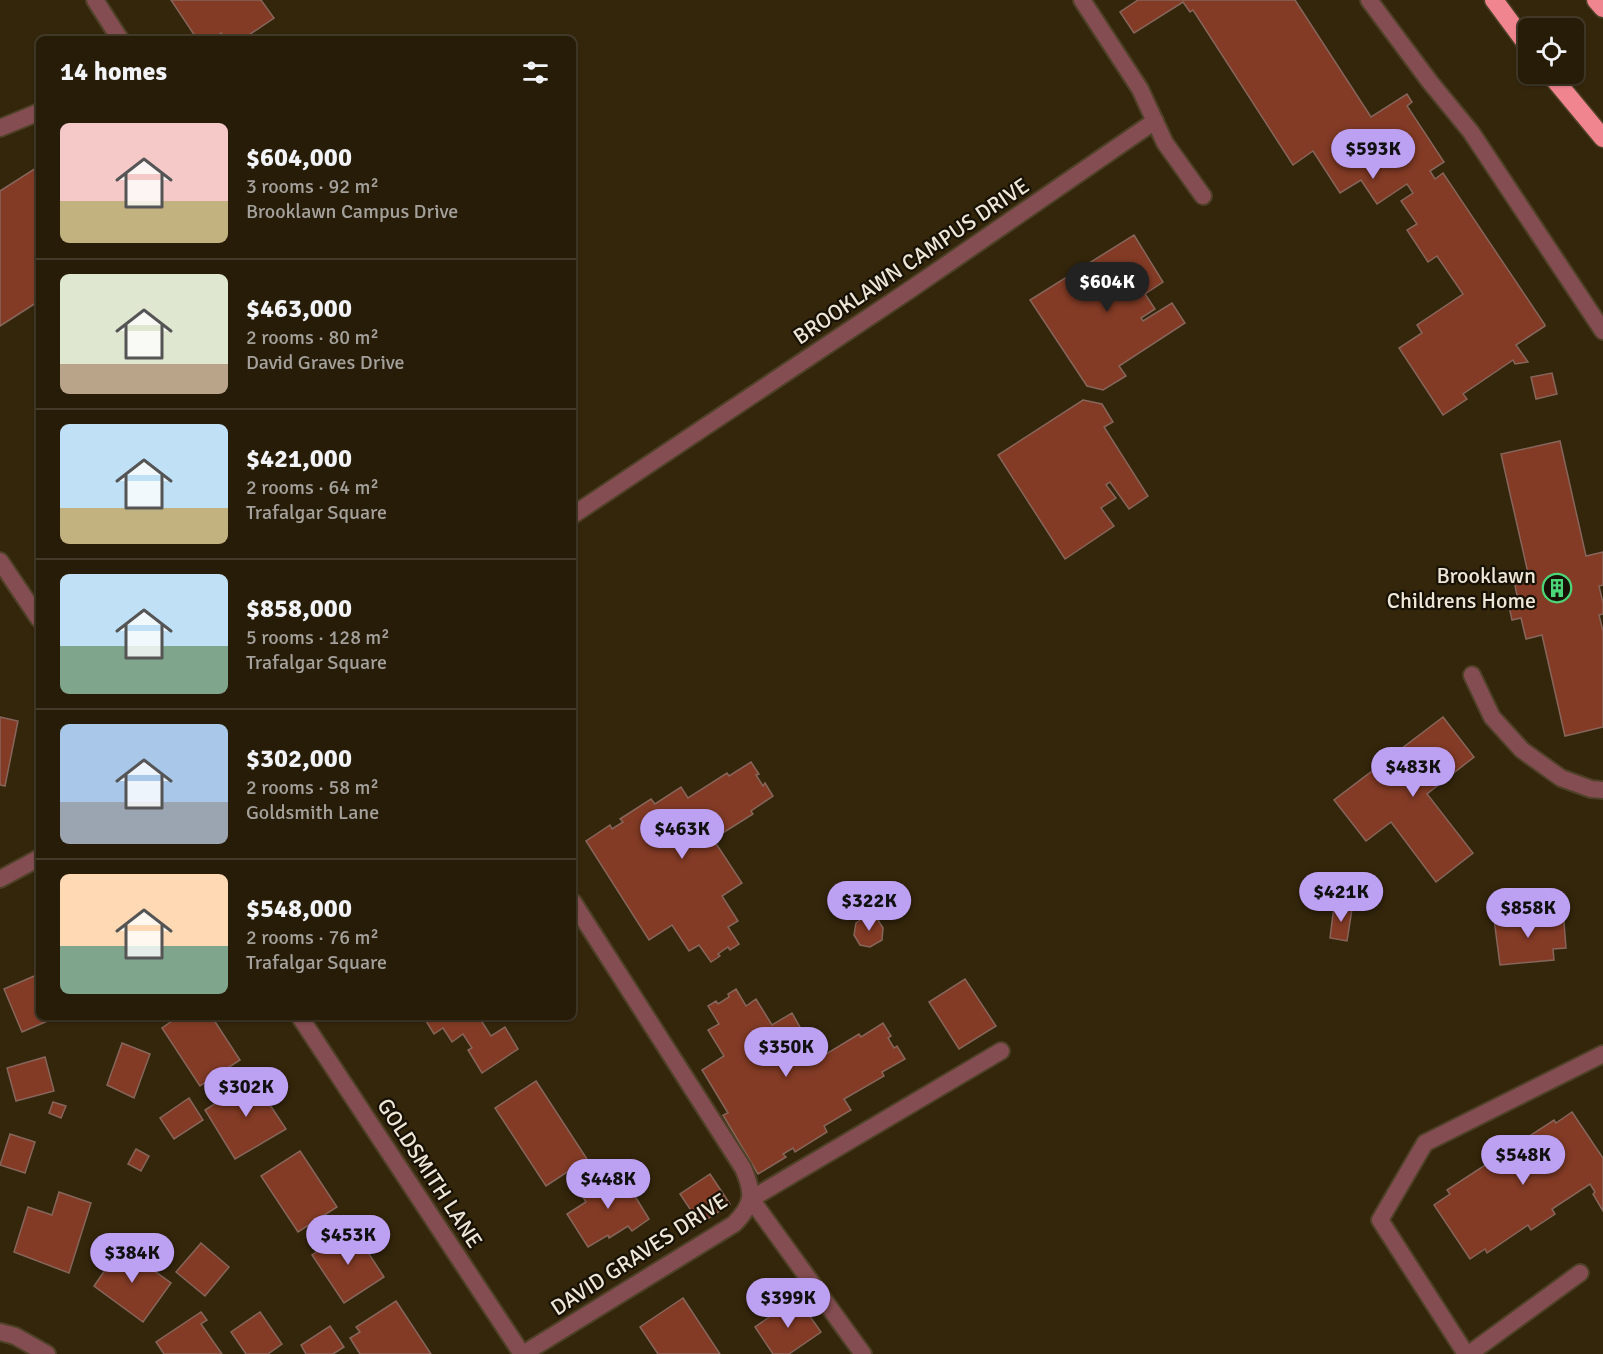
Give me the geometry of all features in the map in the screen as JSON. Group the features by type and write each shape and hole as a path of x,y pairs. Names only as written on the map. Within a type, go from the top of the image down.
{"highway":[{"path":"1494,0 1518,32"},
{"path":"1596,0 1603,8"},
{"path":"1558,84 1603,138"}],"street":[{"path":"95,0 118,36"},
{"path":"1082,0 1140,89 1166,142 1203,196"},
{"path":"1370,0 1430,82 1471,132 1603,331"},
{"path":"0,128 36,113"},
{"name":"BROOKLAWN CAMPUS DRIVE","path":"576,513 911,289 1155,121"},
{"path":"0,561 36,615"},
{"path":"1472,675 1492,717 1522,750 1561,778 1592,789 1603,790"},
{"path":"0,879 36,860"},
{"name":"DAVID GRAVES DRIVE","path":"522,1354 734,1224 746,1212 751,1199 750,1184 743,1168 576,907"},
{"name":"GOLDSMITH LANE","path":"302,1020 522,1354"},
{"path":"862,1354 751,1199 1001,1051"},
{"path":"1580,1273 1467,1354 1380,1220 1425,1143 1603,1054"},
{"path":"0,1332 15,1336 47,1354"}],"building":[{"path":"171,0 261,0 274,18 247,36 223,36 221,33 217,36 195,36"},
{"path":"1138,0 1295,0 1371,117 1407,94 1412,102 1407,106 1444,162 1430,171 1435,179 1443,173 1545,325 1516,345 1528,362 1515,364 1513,360 1463,394 1467,399 1443,415 1399,348 1422,333 1417,325 1463,294 1437,256 1428,262 1407,230 1417,224 1401,201 1413,193 1407,184 1377,204 1361,180 1340,193 1313,151 1293,165 1193,10 1190,12 1183,2 1134,33 1120,12"},
{"path":"36,168 36,303 0,326 0,191"},
{"path":"1134,235 1163,282 1145,294 1155,309 1141,318 1143,321 1172,303 1185,323 1119,366 1126,376 1103,390 1087,386 1030,300"},
{"path":"1552,373 1557,394 1536,399 1531,377"},
{"path":"1083,400 1102,404 1113,422 1104,427 1148,496 1129,509 1110,482 1106,485 1116,498 1101,508 1114,526 1065,559 998,455"},
{"name":"Brooklawn Childrens Home","path":"1560,441 1586,556 1603,552 1603,585 1599,586 1603,614 1599,615 1603,631 1603,727 1565,736 1542,635 1526,639 1521,618 1512,620 1508,602 1518,600 1513,576 1528,573 1501,454"},
{"path":"0,717 18,721 5,786 0,785"},
{"path":"1443,717 1474,757 1427,794 1473,853 1436,882 1391,822 1366,841 1334,800"},
{"path":"751,762 763,786 765,783 773,796 751,811 753,814 713,839 742,883 722,896 738,921 728,927 739,944 730,950 728,947 711,962 699,945 689,951 672,925 649,940 586,841 610,825 612,829 623,822 620,819 651,799 655,804 681,787 688,798 727,773 729,776"},
{"path":"1334,906 1352,909 1347,941 1330,938"},
{"path":"1549,913 1551,924 1564,922 1566,948 1553,949 1554,960 1500,965 1494,919"},
{"path":"866,916 878,920 883,928 882,940 870,947 860,945 854,935 856,923"},
{"path":"36,975 36,1020 50,1020 22,1032 4,989"},
{"path":"965,979 996,1026 959,1049 929,1002"},
{"path":"736,989 746,1006 756,999 772,1025 792,1013 818,1059 859,1034 861,1037 883,1023 891,1036 888,1038 894,1048 897,1046 905,1059 882,1072 884,1076 844,1099 851,1110 824,1126 827,1132 795,1152 793,1148 783,1154 786,1157 758,1174 723,1115 728,1113 702,1070 724,1056 708,1030 719,1024 708,1006 716,1001 718,1004"},
{"path":"174,1020 214,1020 240,1060 200,1086 162,1028"},
{"path":"485,1020 482,1022 491,1036 505,1027 518,1049 482,1073 468,1050 472,1048 463,1034 452,1042 443,1028 434,1034 426,1021"},
{"path":"122,1043 150,1054 134,1098 107,1085"},
{"path":"45,1057 54,1091 16,1101 7,1068"},
{"path":"258,1076 275,1102 270,1105 286,1129 235,1159 205,1110"},
{"path":"536,1081 587,1159 546,1186 495,1108"},
{"path":"189,1098 203,1120 174,1139 160,1118"},
{"path":"53,1102 66,1106 61,1118 49,1113"},
{"path":"1572,1112 1603,1158 1603,1211 1590,1184 1552,1209 1555,1214 1531,1230 1528,1225 1487,1253 1485,1249 1470,1259 1434,1205 1450,1194 1447,1190 1554,1120 1556,1123"},
{"path":"10,1134 35,1142 25,1173 0,1165"},
{"path":"136,1149 149,1156 141,1171 128,1164"},
{"path":"300,1151 337,1207 298,1232 261,1176"},
{"path":"619,1170 649,1219 632,1231 628,1226 588,1247 567,1214 586,1202 581,1194"},
{"path":"710,1174 730,1204 700,1224 680,1194"},
{"path":"59,1192 91,1203 69,1273 14,1252 28,1207 52,1215"},
{"path":"352,1228 384,1277 344,1303 312,1255"},
{"path":"201,1243 229,1267 205,1296 176,1272"},
{"path":"121,1247 171,1283 143,1322 94,1286"},
{"path":"683,1298 720,1354 658,1354 640,1327"},
{"path":"797,1298 821,1332 789,1354 773,1354 755,1327"},
{"path":"396,1301 431,1354 360,1354 350,1338 360,1332 356,1327"},
{"path":"201,1312 207,1320 201,1324 222,1354 164,1354 156,1342"},
{"path":"260,1312 282,1344 268,1354 246,1354 231,1332"},
{"path":"330,1326 344,1347 333,1354 306,1354 301,1345"}],"place":[{"name":"Brooklawn Childrens Home","path":"1557,588"}]}
